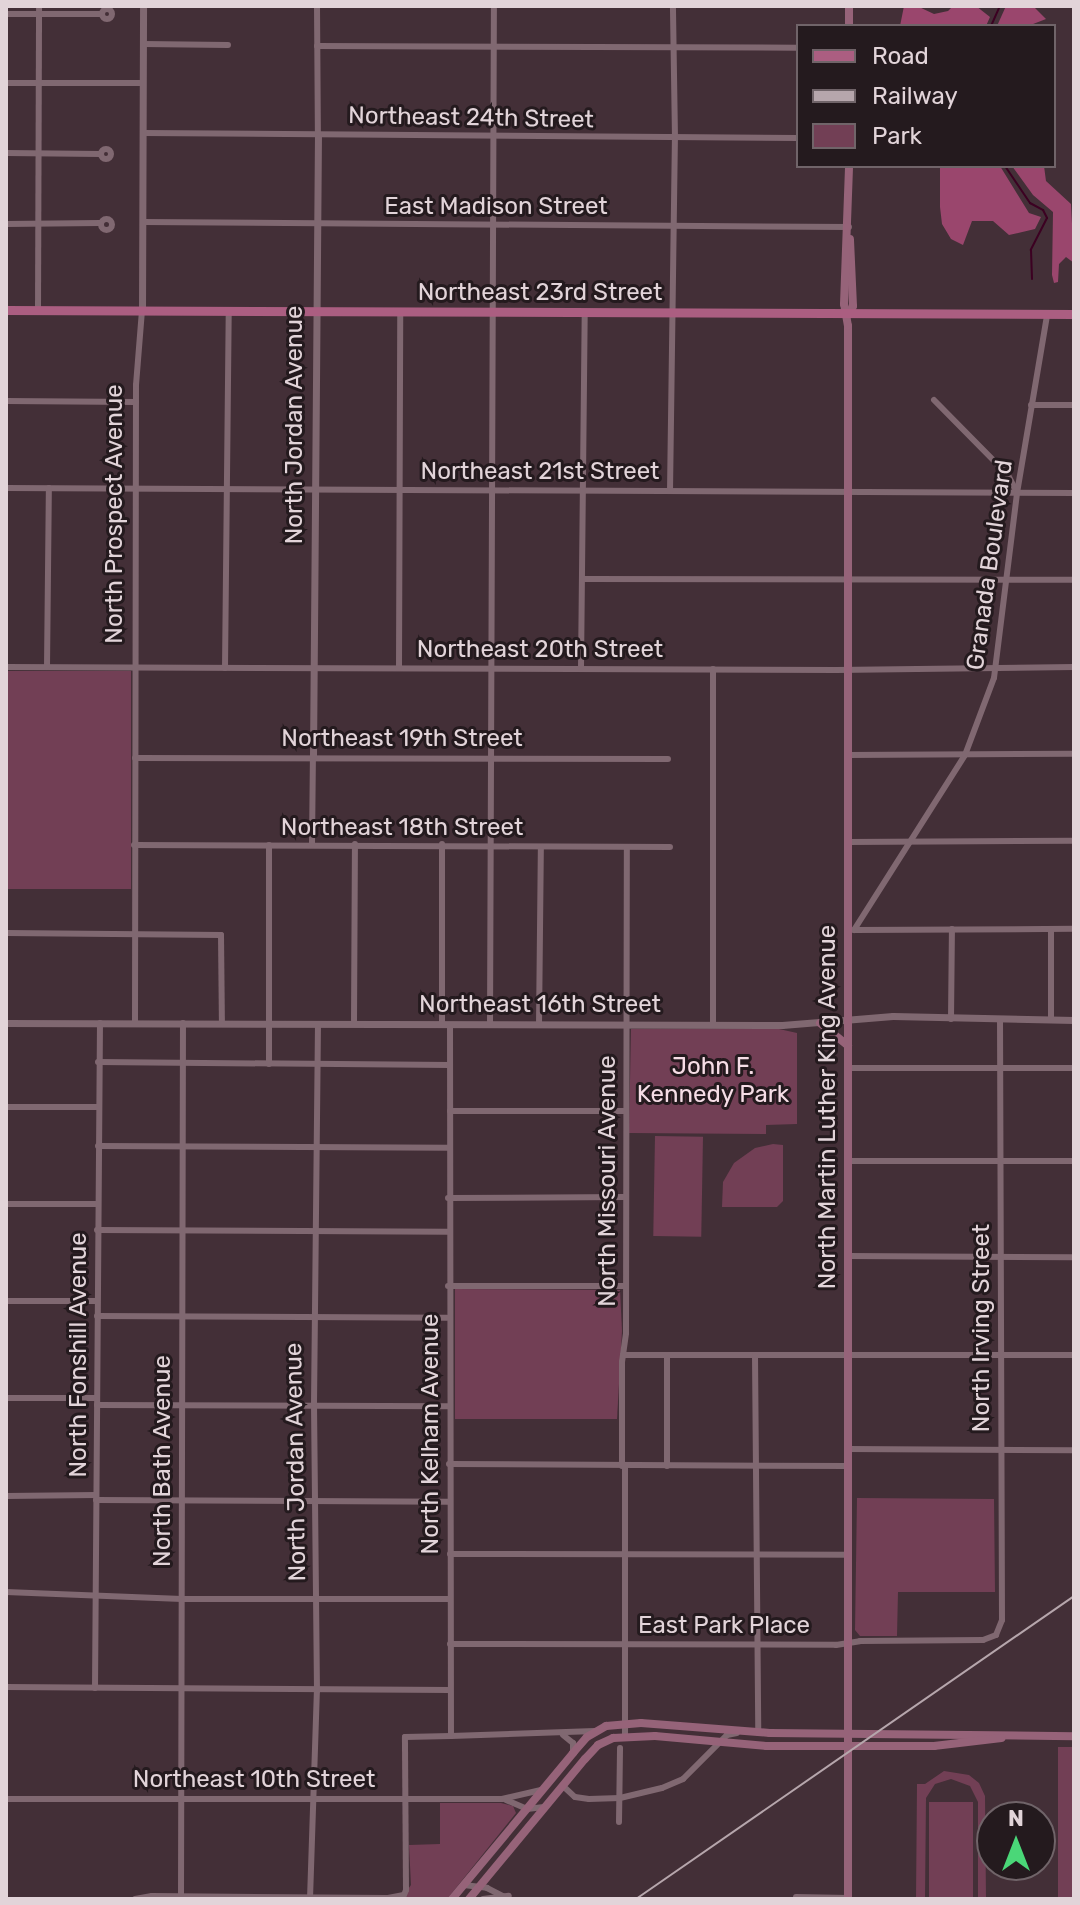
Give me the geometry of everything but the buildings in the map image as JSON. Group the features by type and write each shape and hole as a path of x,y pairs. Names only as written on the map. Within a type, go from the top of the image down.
{"main road":[{"name":"North Martin Luther King Avenue","path":"848,1898 848,1020 851,930 848,842 848,315 853,306 849,168"},
{"name":"Northeast 23rd Street","path":"6,310 1074,314"},
{"path":"820,1023 848,1047"},
{"path":"452,1899 573,1753 597,1731 625,1723 758,1733 1074,1736"},
{"path":"469,1899 602,1743 625,1736 721,1742 934,1746 1016,1736"}],"street":[{"name":"North Prospect Avenue","path":"135,1023 136,402 142,311 143,6"},
{"name":"North Jordan Avenue","path":"312,845 317,6"},
{"path":"490,1025 494,6"},
{"path":"670,491 675,138 673,6"},
{"path":"6,14 39,10 102,14"},
{"path":"38,311 39,10"},
{"path":"143,44 228,45"},
{"path":"317,46 796,48"},
{"path":"6,83 143,83"},
{"name":"Northeast 24th Street","path":"143,133 796,138"},
{"path":"6,153 101,154"},
{"name":"East Madison Street","path":"143,222 849,227"},
{"path":"6,224 100,223"},
{"path":"225,668 229,311"},
{"path":"399,668 400,312"},
{"path":"581,668 585,313"},
{"name":"Granada Boulevard","path":"851,930 965,755 996,667 1017,493 1047,315"},
{"path":"934,400 1008,475 1017,493"},
{"path":"6,401 136,402"},
{"path":"1031,405 1074,405"},
{"name":"Northeast 21st Street","path":"6,488 1074,493"},
{"path":"47,667 49,488"},
{"path":"584,579 1074,580"},
{"name":"Northeast 20th Street","path":"6,667 1074,667"},
{"path":"713,669 713,1025"},
{"path":"848,755 1074,754"},
{"name":"Northeast 19th Street","path":"135,758 668,759"},
{"path":"848,842 1074,841"},
{"path":"354,1024 355,844"},
{"name":"North Kelham Avenue","path":"442,844 446,1025 450,1065 447,1318 451,1736"},
{"name":"Northeast 18th Street","path":"134,845 670,847"},
{"path":"269,845 269,1064"},
{"path":"539,1025 541,847"},
{"name":"North Missouri Avenue","path":"625,1736 623,1355 626,1286 627,847"},
{"path":"951,1019 952,929"},
{"path":"851,930 1074,929"},
{"path":"1051,930 1051,1020"},
{"path":"6,933 221,935 222,1024"},
{"name":"Northeast 16th Street","path":"6,1023 713,1025 820,1023 893,1016 1074,1020"},
{"name":"North Irving Street","path":"996,1635 1002,1620 999,1450 1000,1020"},
{"name":"North Fonshill Avenue","path":"95,1688 100,1023"},
{"name":"North Bath Avenue","path":"181,1898 183,1023"},
{"name":"North Jordan Avenue","path":"310,1897 317,1691 314,1405 318,1024"},
{"path":"98,1062 450,1065"},
{"path":"848,1068 1074,1068"},
{"path":"6,1107 98,1107"},
{"path":"450,1111 625,1111"},
{"path":"98,1146 449,1148"},
{"path":"848,1161 1074,1161"},
{"path":"448,1198 626,1197"},
{"path":"6,1204 98,1204"},
{"path":"97,1230 448,1232"},
{"path":"848,1256 1074,1257"},
{"path":"448,1286 626,1286"},
{"path":"6,1301 97,1301"},
{"path":"97,1316 447,1318"},
{"path":"623,1355 1074,1355"},
{"path":"667,1355 667,1466"},
{"path":"755,1356 759,1555 758,1733"},
{"path":"6,1398 180,1404 449,1406"},
{"path":"848,1449 1074,1450"},
{"path":"449,1464 848,1466"},
{"path":"6,1496 449,1502"},
{"path":"450,1554 848,1555"},
{"path":"6,1592 182,1599 450,1599"},
{"name":"East Park Place","path":"450,1644 759,1645 983,1640 996,1635"},
{"path":"6,1687 450,1690"},
{"path":"135,1899 388,1898 404,1895 405,1737 563,1735 597,1731"},
{"path":"563,1786 581,1799 620,1798 678,1782 730,1734 746,1732"},
{"path":"563,1735 573,1743 573,1753"},
{"path":"619,1822 620,1748"},
{"name":"Northeast 10th Street","path":"6,1799 502,1799 542,1790"},
{"name":"Northeast 10th Street","path":"502,1799 527,1809 546,1807"},
{"path":"464,1885 506,1896 483,1899"},
{"path":"796,1897 848,1898"}],"green space":[{"path":"6,671 131,671 131,889 6,889"},
{"name":"John F. Kennedy Park","path":"631,1029 779,1029 797,1033 797,1124 766,1125 766,1134 629,1133"},
{"path":"655,1136 703,1137 701,1237 653,1236"},
{"path":"783,1145 783,1201 777,1207 722,1207 723,1182 734,1163 755,1148"},
{"path":"455,1289 620,1290 622,1331 617,1419 455,1419"},
{"path":"857,1498 994,1499 995,1592 898,1592 897,1636 860,1636 855,1630"},
{"path":"1058,1747 1074,1747 1074,1899 1058,1899"},
{"path":"944,1771 969,1775 979,1783 985,1801 978,1801 970,1786 951,1779 935,1784 926,1798 925,1899 916,1899 917,1784 925,1784"},
{"path":"929,1802 973,1802 973,1899 929,1899"},
{"path":"440,1803 501,1803 513,1806 516,1813 447,1899 401,1899 411,1885 409,1845 440,1844"},
{"path":"978,1881 986,1881 986,1899 978,1899"}],"shaded area":[{"path":"904,6 917,6 934,14 948,11 953,6 976,6 990,17 987,24 900,24"},
{"path":"1006,6 1033,6 1046,19 1033,24 998,24"},
{"path":"940,168 1001,168 1029,213 1041,217 1035,229 1009,235 993,221 972,221 963,245 951,239 942,224"},
{"path":"1013,168 1044,168 1046,181 1071,204 1074,263 1066,257 1059,264 1058,282 1054,283 1052,275 1053,212 1033,195"}],"waterway":[{"path":"992,24 1000,6"},
{"path":"1006,168 1030,203 1043,210 1047,218 1031,250 1032,279"}],"railway":[{"path":"636,1899 1074,1596"}]}
